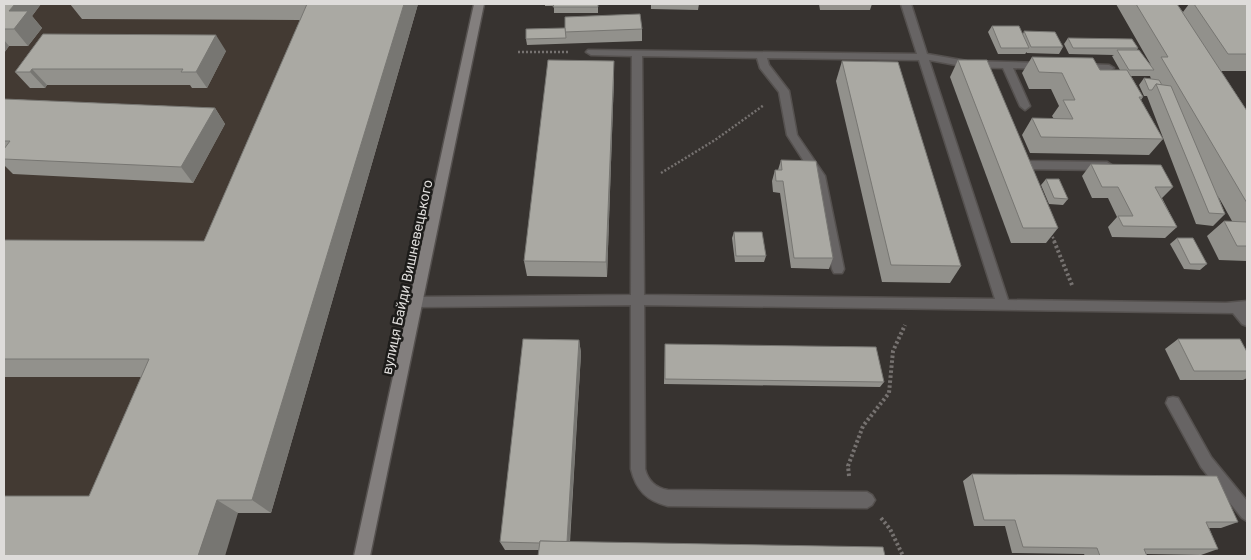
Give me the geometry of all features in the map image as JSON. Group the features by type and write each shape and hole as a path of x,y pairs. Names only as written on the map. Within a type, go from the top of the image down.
{"main road":[{"name":"вулиця Байди Вишневецького","path":"362,556 479,4"}],"lane":[{"path":"906,4 925,58 1003,305"},
{"path":"591,52 925,58 984,69 1006,65 1050,66"},
{"path":"637,52 638,469 640,480 647,490 656,496 668,498 867,500"},
{"path":"761,55 764,66 784,91 792,135 819,176 838,269"},
{"path":"1006,65 1024,106"},
{"path":"1070,67 1109,68"},
{"path":"1015,147 1023,165 1119,166"},
{"path":"417,302 638,300 1242,307 1247,320"},
{"path":"1173,403 1206,462 1247,514"}],"path":[{"path":"518,52 591,52"},
{"path":"637,188 715,140 784,91"},
{"path":"1048,227 1080,306"},
{"path":"903,556 890,529 849,478 848,466 863,426 889,393 892,386 892,351 899,335 912,317 916,303"}],"shaded area":[{"path":"4,4 418,4 271,513 238,513 225,556 4,556"}],"building":[{"path":"4,4 15,4 9,11 28,11 14,29 4,29"},
{"path":"307,4 404,4 252,500 217,500 198,556 4,556 4,496 89,496 149,359 4,359 4,240 204,241"},
{"path":"554,4 598,4 598,7 553,7"},
{"path":"1136,4 1177,4 1247,111 1247,203 1161,57 1168,57"},
{"path":"1194,4 1247,4 1247,54 1228,54"},
{"path":"640,14 642,29 565,32 565,17"},
{"path":"992,26 1019,26 1029,48 1001,48"},
{"path":"565,28 566,38 526,39 526,29"},
{"path":"1024,31 1055,32 1063,47 1031,47"},
{"path":"43,34 216,35 196,72 181,72 183,69 32,69 30,72 15,72"},
{"path":"1068,38 1132,39 1138,48 1073,48"},
{"path":"1117,50 1139,50 1154,70 1129,70"},
{"path":"1032,57 1093,58 1100,70 1127,70 1143,97 1139,97 1163,139 1041,137 1032,118 1073,119 1063,100 1075,100 1062,73 1039,72"},
{"path":"548,60 614,61 606,262 524,261"},
{"path":"958,60 987,60 1058,228 1023,228"},
{"path":"842,61 898,62 961,266 891,265"},
{"path":"1144,78 1159,80 1162,85 1156,84 1152,90 1149,90"},
{"path":"1156,84 1171,86 1225,214 1209,213"},
{"path":"4,99 215,108 181,167 4,159 4,149 10,141 4,141"},
{"path":"781,160 816,161 833,258 794,258 783,181 776,181 775,170 782,170"},
{"path":"1091,164 1161,165 1173,187 1155,187 1177,227 1123,226 1118,216 1133,216 1118,187 1102,187"},
{"path":"1046,179 1059,179 1068,199 1054,198"},
{"path":"1224,221 1247,222 1247,246 1237,246"},
{"path":"734,232 762,232 766,256 736,256"},
{"path":"1177,238 1193,238 1207,264 1190,264"},
{"path":"523,339 579,340 567,542 500,542"},
{"path":"1178,339 1240,339 1247,352 1247,371 1194,371"},
{"path":"665,344 876,347 884,382 665,379"},
{"path":"972,474 1217,476 1238,522 1206,522 1218,549 1144,549 1147,556 1100,556 1097,548 1023,547 1015,520 984,520"},
{"path":"540,541 883,547 885,556 538,556"}]}
